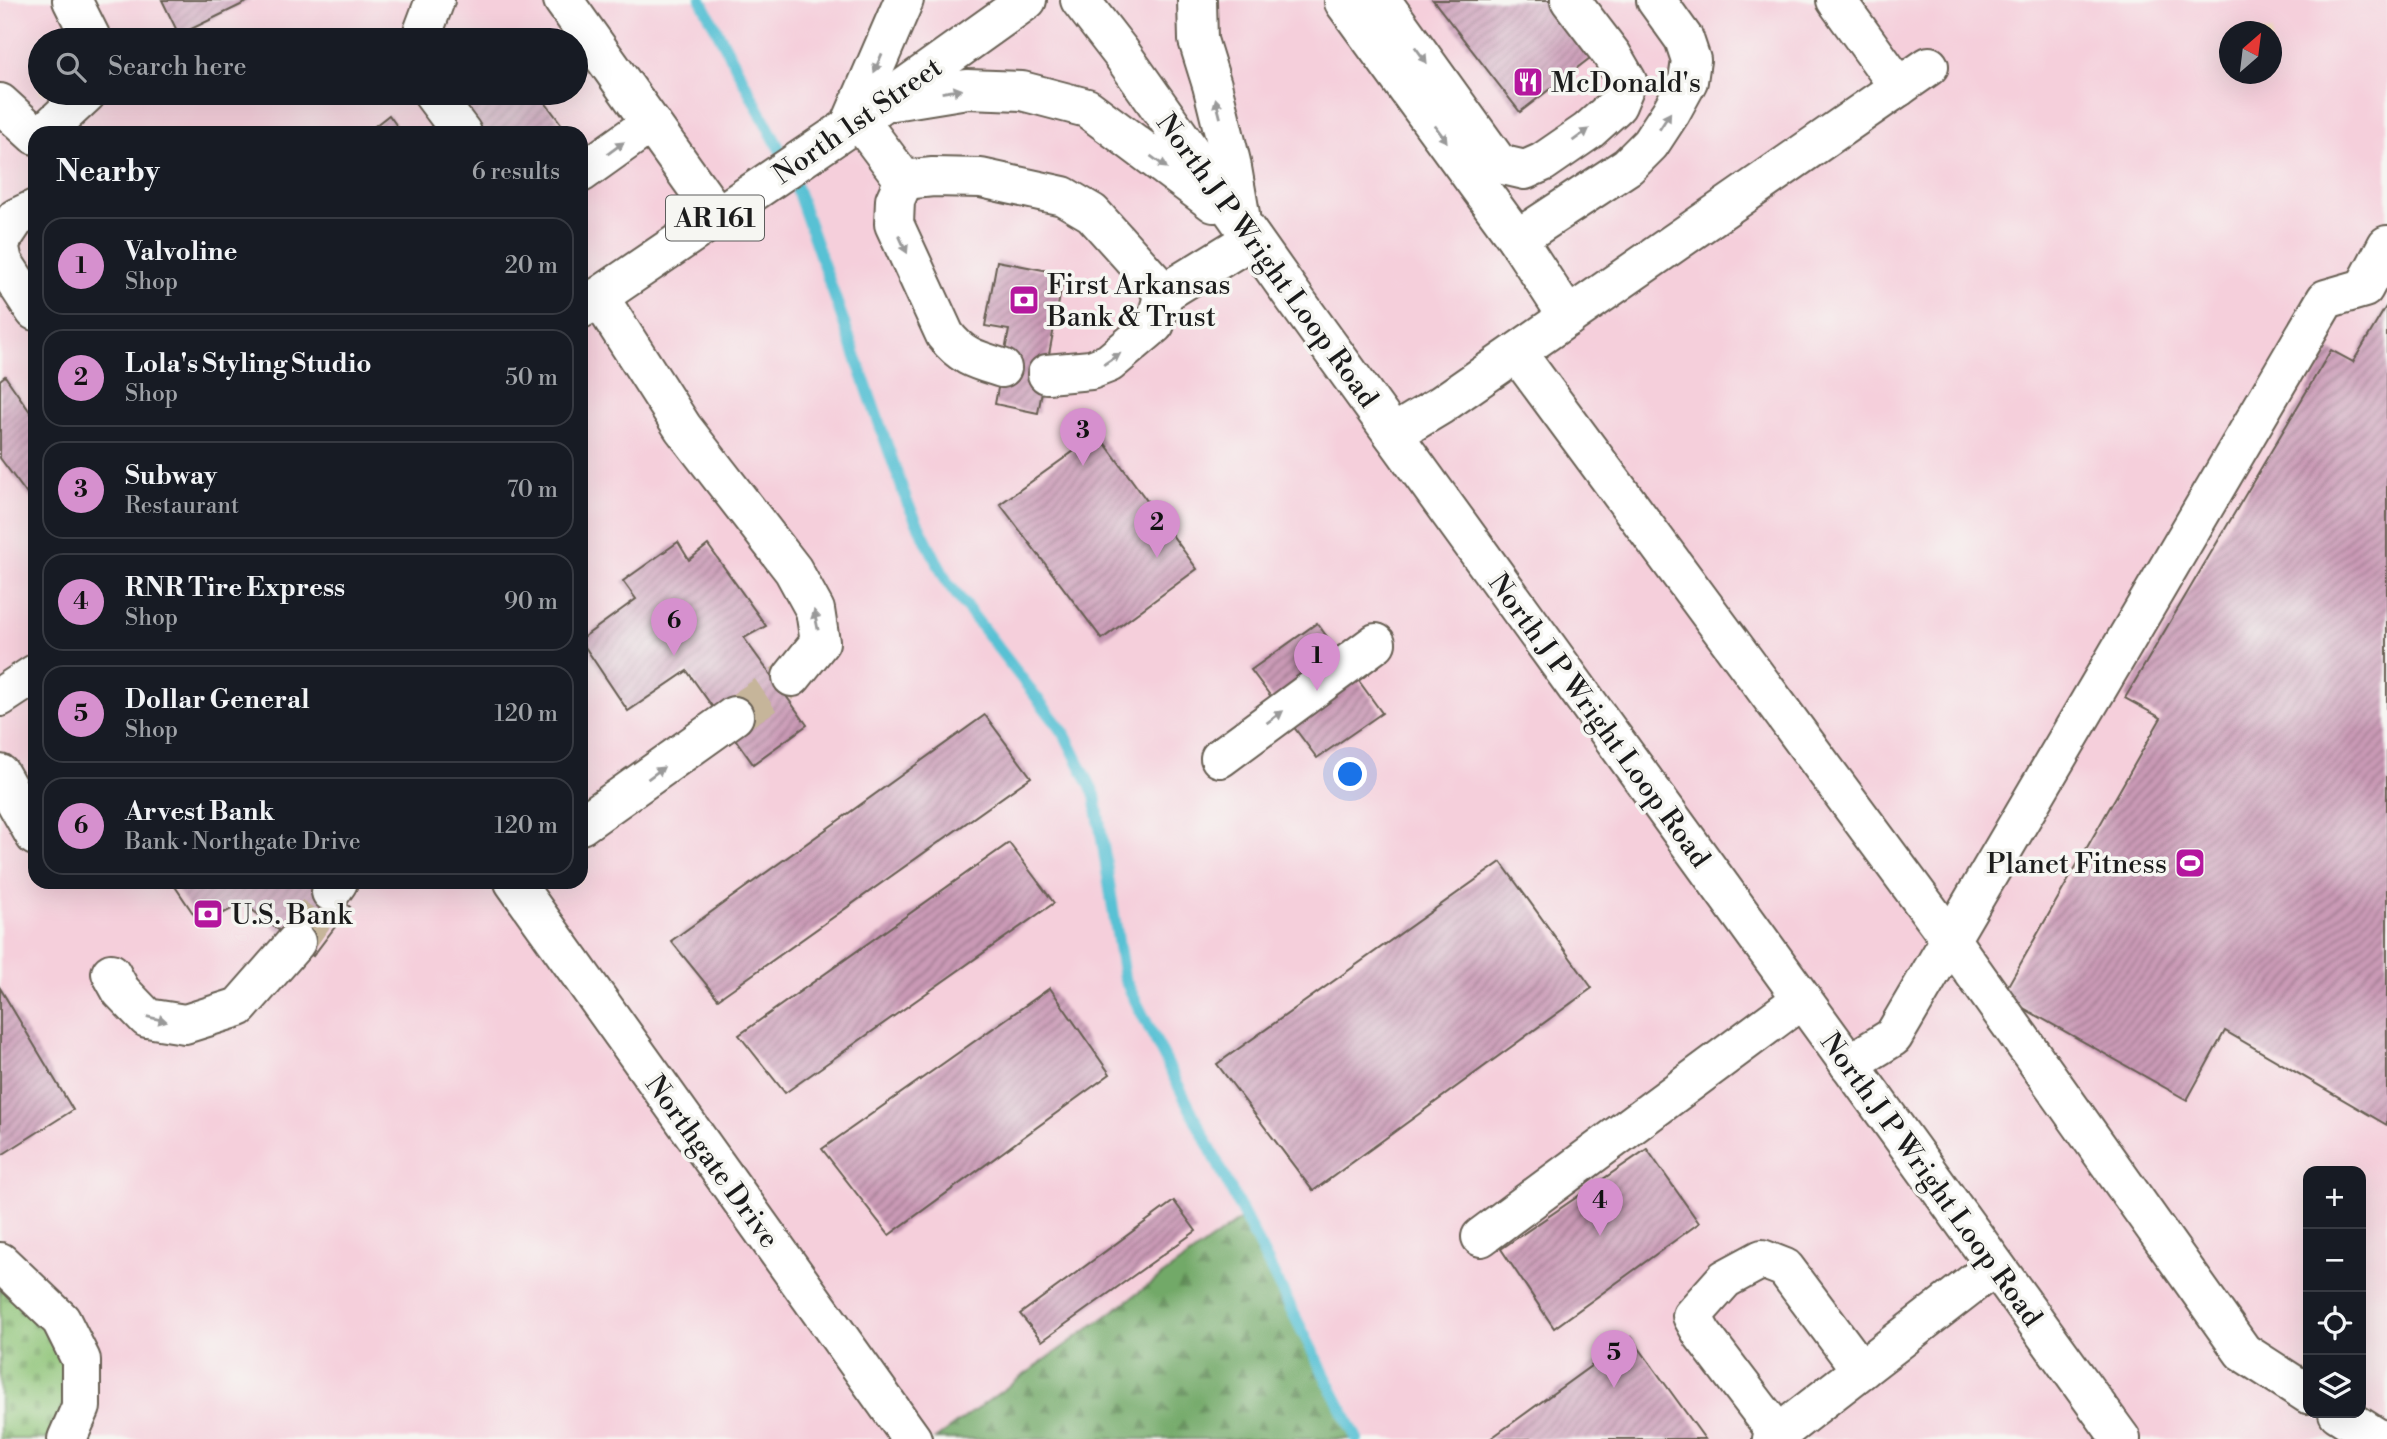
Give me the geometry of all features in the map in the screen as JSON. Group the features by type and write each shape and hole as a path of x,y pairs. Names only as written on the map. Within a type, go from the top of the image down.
{"main road":[{"path":"72,0 86,28"},
{"path":"424,28 435,0"},
{"path":"563,0 583,28"},
{"path":"864,116 904,0"},
{"name":"North 1st Street","path":"588,301 718,217 1027,0"},
{"name":"North J P Wright Loop Road","path":"1080,0 1121,53 1393,434 2121,1439"},
{"path":"1197,0 1198,40 1212,85 1247,231"},
{"path":"1345,0 1517,239 1568,317"},
{"path":"1381,0 1499,164 1525,170 1543,162 1588,131 1617,106 1627,81 1612,55 1570,0"},
{"path":"1517,239 1628,166 1650,144 1671,112 1688,81 1691,60 1684,39 1656,0"},
{"path":"1393,434 1517,353 1914,76 1836,0"},
{"path":"588,35 718,217"},
{"path":"864,116 967,89 1022,91 1087,108 1247,231"},
{"path":"0,103 28,129"},
{"path":"52,126 74,105"},
{"path":"441,105 457,126"},
{"path":"864,116 905,180"},
{"path":"588,168 651,123"},
{"path":"905,180 981,177 1063,195 1092,213 1164,293"},
{"path":"905,180 895,201 894,224 945,335 955,348 971,359 1002,368"},
{"path":"0,242 16,218 28,212"},
{"path":"1047,374 1091,370 1109,363 1155,324 1164,293 1247,231"},
{"path":"1849,1064 1892,1037 2326,299 2364,288 2387,245"},
{"path":"0,248 3,262 28,300"},
{"path":"588,303 793,570 815,610 820,642 792,677"},
{"path":"1517,353 1950,939 2243,1352 2303,1391"},
{"path":"1220,758 1376,643"},
{"path":"0,696 28,678"},
{"path":"591,819 734,716"},
{"path":"0,774 28,824"},
{"name":"Northgate Drive","path":"519,889 912,1439"},
{"path":"111,973 121,992 147,1018 185,1024 239,1007 296,942"},
{"path":"1481,1237 1802,999"},
{"path":"1861,1370 1785,1268 1762,1259 1725,1279 1692,1316 1775,1436 1861,1370 1995,1266"},
{"path":"0,1262 61,1320 81,1360 81,1407 67,1439"},
{"path":"2345,1418 2379,1439"}],"shaded area":[{"path":"0,0 2387,0 2387,1439 1348,1439 1241,1219 935,1439 67,1439 0,1262"}],"green space":[{"path":"1245,1216 1357,1439 935,1439"},
{"path":"0,1262 61,1320 67,1439 0,1439"}],"building":[{"path":"162,0 251,0 193,28 176,28"},
{"name":"McDonald's","path":"1433,0 1559,0 1599,51 1520,112"},
{"path":"468,105 547,105 563,126 477,126 464,108"},
{"path":"389,115 397,126 375,126"},
{"path":"997,261 1064,274 1038,413 995,404 1009,330 985,326"},
{"path":"2387,305 2387,1125 2225,1031 2187,1100 2002,996 2161,718 2125,698 2331,350 2353,362"},
{"path":"5,376 28,409 28,496 0,458 0,380"},
{"path":"1098,434 1197,569 1102,639 1000,504"},
{"path":"678,542 689,560 708,545 766,626 744,638 807,725 753,764 687,671 628,711 588,651 588,634 636,599 623,581"},
{"path":"1317,623 1382,713 1317,758 1251,670"},
{"path":"985,715 1031,777 718,999 671,941"},
{"path":"1009,843 1054,903 785,1093 739,1035"},
{"path":"1501,862 1592,988 1313,1191 1217,1064"},
{"path":"177,889 327,889 350,907 313,956 243,903 201,925"},
{"path":"0,988 73,1110 0,1156"},
{"path":"1050,988 1110,1074 889,1235 822,1149"},
{"path":"1647,1149 1699,1223 1554,1328 1501,1249"},
{"path":"1174,1201 1196,1231 1042,1341 1020,1314"},
{"path":"1631,1337 1705,1439 1490,1439"}],"waterway":[{"path":"701,0 789,167 907,502 947,582 1064,733 1095,795 1124,978 1357,1439"}],"tunnel":[{"path":"734,716 792,677"},
{"path":"296,942 331,892"}],"place":[{"name":"McDonald's","path":"1528,82"},
{"name":"First Arkansas Bank & Trust","path":"1024,300"},
{"name":"Subway","path":"1083,466"},
{"name":"Lola's Styling Studio","path":"1157,558"},
{"name":"Arvest Bank","path":"674,656"},
{"name":"Valvoline","path":"1317,691"},
{"name":"Planet Fitness","path":"2190,863"},
{"name":"U.S. Bank","path":"208,914"},
{"name":"RNR Tire Express","path":"1600,1236"},
{"name":"Dollar General","path":"1614,1388"}]}
